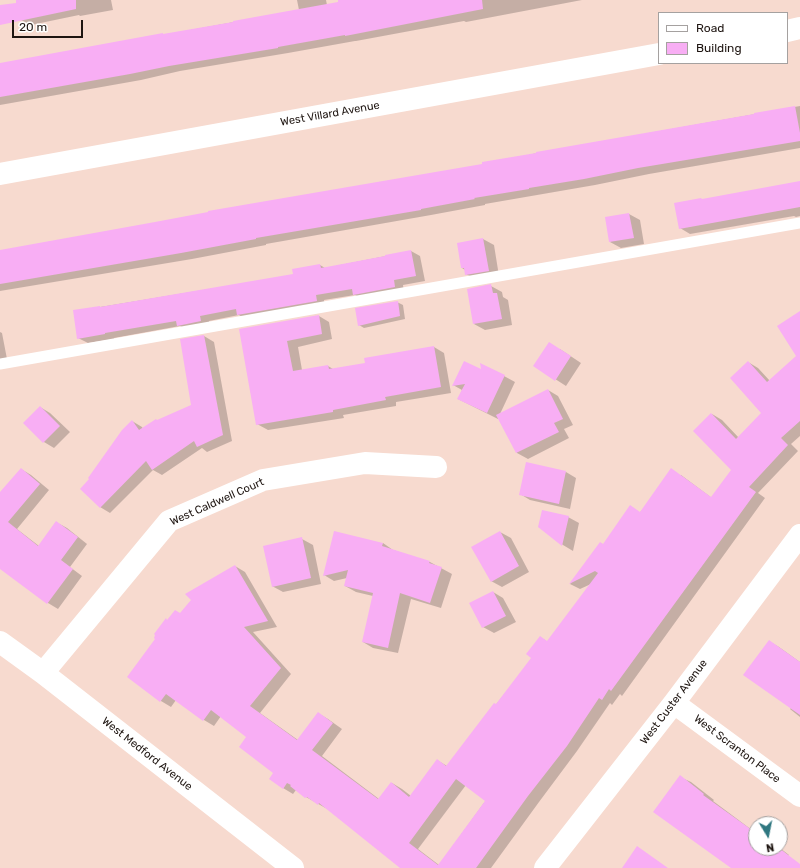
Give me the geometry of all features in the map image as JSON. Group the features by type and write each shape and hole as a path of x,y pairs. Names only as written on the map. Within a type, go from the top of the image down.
{"street":[{"path":"788,30 800,28"},
{"name":"West Villard Avenue","path":"0,174 658,54"},
{"name":"West Caldwell Court","path":"43,673 169,521 263,480 365,463 436,467"},
{"name":"West Custer Avenue","path":"546,868 674,703 800,535"},
{"name":"West Medford Avenue","path":"2,647 43,673 293,868"},
{"name":"West Scranton Place","path":"674,703 800,796"}],"lane":[{"path":"0,364 800,223"}],"building":[{"path":"16,0 76,0 76,9 0,25 0,5 16,3"},
{"path":"338,0 482,0 483,9 345,36 0,97 0,63 163,33 233,22 338,2"},
{"path":"795,106 800,141 638,168 474,198 475,199 421,210 0,284 0,250 208,211 482,164 482,162"},
{"path":"800,181 800,207 679,229 674,203"},
{"path":"629,213 634,238 609,242 605,217"},
{"path":"483,238 489,271 465,275 464,268 461,268 457,243"},
{"path":"411,250 416,276 394,280 395,287 353,295 352,289 316,295 317,301 237,315 236,309 200,316 201,321 177,326 176,321 77,339 73,310 100,307 293,274 292,269 320,264 321,268"},
{"path":"491,284 493,293 497,293 502,319 473,324 467,289"},
{"path":"398,301 400,316 358,326 355,308"},
{"path":"800,311 800,421 781,438 788,445 749,487 756,492 611,691 609,689 602,700 599,698 567,746 528,796 476,868 400,868 319,803 318,805 307,797 305,798 287,783 283,789 269,779 273,773 239,747 246,737 211,710 203,721 166,694 160,702 127,677 155,639 154,634 166,618 167,620 175,610 180,613 191,600 185,594 235,565 268,621 244,627 281,668 250,706 297,740 318,712 333,723 312,750 378,799 391,782 409,797 437,759 446,766 494,703 496,704 531,658 526,654 540,636 547,641 598,573 595,571 569,584 600,542 603,544 630,505 640,512 671,468 711,497 731,470 693,431 711,413 736,439 761,413 730,378 748,361 767,382 796,356 777,326","holes":["456,779 485,801 438,865 409,843"]},
{"path":"319,315 322,334 287,341 293,371 328,365 329,369 365,363 364,358 434,346 441,387 385,397 386,400 333,410 333,412 256,425 239,329"},
{"path":"204,335 223,435 197,447 194,441 152,470 146,461 100,508 80,489 89,479 88,478 122,430 132,420 139,430 156,419 157,420 191,405 180,339"},
{"path":"549,342 571,356 555,381 533,366"},
{"path":"464,361 481,369 480,363 505,375 487,413 457,399 465,384 452,386"},
{"path":"548,389 563,419 554,423 559,432 516,453 496,415"},
{"path":"40,406 60,426 43,443 23,423"},
{"path":"526,462 566,471 559,504 519,495"},
{"path":"21,468 40,484 8,522 38,546 56,521 78,537 61,560 73,569 47,604 0,569 0,492"},
{"path":"542,510 569,516 562,546 538,527"},
{"path":"334,531 383,543 382,546 430,561 429,563 442,567 430,603 400,593 388,648 362,642 373,593 344,586 348,570 323,576"},
{"path":"500,531 519,566 491,582 471,547"},
{"path":"302,537 311,578 272,587 263,546"},
{"path":"493,591 506,616 482,628 469,603"},
{"path":"769,640 800,662 800,715 743,675"},
{"path":"680,775 704,794 703,795 748,827 748,856 788,855 800,864 800,868 731,868 653,812"},
{"path":"637,846 668,868 622,868"}]}
